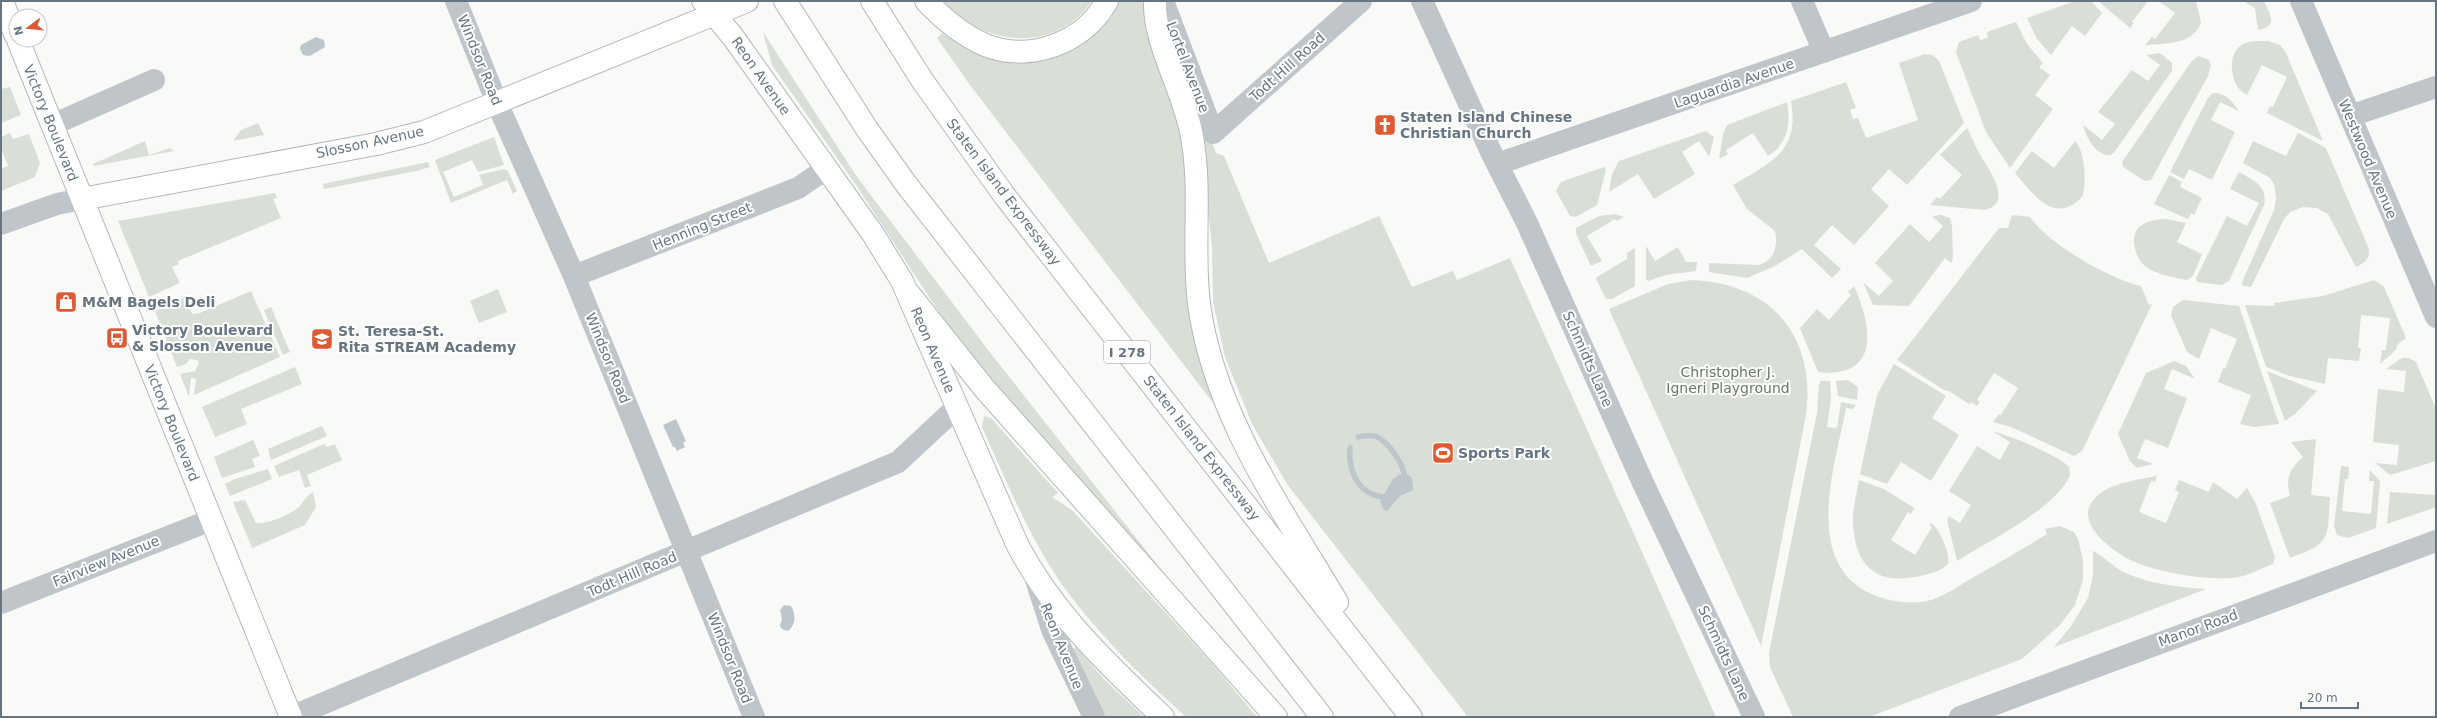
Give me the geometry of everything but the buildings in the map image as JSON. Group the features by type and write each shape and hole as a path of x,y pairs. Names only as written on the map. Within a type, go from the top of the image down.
{"main road":[{"path":"2,1 8,16"},
{"name":"Slosson Avenue","path":"82,199 376,144 424,132 496,102 709,8 747,1"},
{"path":"786,1 809,41 867,129 910,189 1322,717"},
{"path":"926,1 950,23 975,40 998,49 1022,52 1051,47 1070,38 1089,24 1107,1"},
{"path":"1155,1 1160,35 1180,89 1191,130 1196,182 1195,260 1198,290 1206,340 1221,392 1251,457 1386,684"},
{"name":"Staten Island Expressway","path":"875,6 938,104 1004,195 1411,717"},
{"name":"Reon Avenue","path":"709,8 733,37 873,234 910,296 1017,544 1035,577"},
{"name":"Victory Boulevard","path":"21,48 291,717"},
{"path":"910,296 984,388 1276,717"},
{"path":"1035,577 1052,602 1087,642 1163,717"}],"street":[{"name":"Windsor Road","path":"456,1 496,102 574,276 754,717"},
{"name":"Lortel Avenue","path":"1163,1 1213,132"},
{"name":"Todt Hill Road","path":"1213,132 1361,1"},
{"name":"Schmidts Lane","path":"1422,1 1497,164 1527,223 1643,483 1754,717"},
{"path":"1802,1 1824,52"},
{"name":"Laguardia Avenue","path":"1497,164 1971,1"},
{"name":"Westwood Avenue","path":"2301,1 2436,317"},
{"path":"52,125 154,80"},
{"path":"2350,116 2436,87"},
{"name":"Henning Street","path":"574,276 798,188 826,169"},
{"name":"Slosson Avenue","path":"1,224 57,204 82,199"},
{"name":"Todt Hill Road","path":"291,717 898,462 957,407"},
{"name":"Fairview Avenue","path":"3,597 211,520"},
{"name":"Manor Road","path":"1960,717 2436,541"},
{"name":"Reon Avenue","path":"1035,577 1053,632 1094,717"}],"green space":[{"path":"942,1 1092,1 1077,18 1059,30 1039,37 1018,38 997,35 977,28 958,16"},
{"path":"1118,1 1142,1 1186,147 1198,353 1213,403 970,85 937,38 942,33 968,50 1015,64 1052,57 1083,44 1111,18"},
{"path":"2075,1 2091,1 2102,13 2085,36 2072,26 2051,55 2037,39 2027,18"},
{"path":"2098,1 2148,1 2132,22 2134,23 2130,28"},
{"path":"2159,1 2196,1 2201,22 2197,30 2192,35 2178,42 2145,45 2152,37 2155,39 2175,13"},
{"path":"2243,1 2264,1 2271,19 2269,26 2258,30 2255,8"},
{"path":"2016,22 2027,44 2043,63 2039,67 2050,75 2035,95 2053,109 2010,168 1986,132 1956,52 1959,42 1978,35 1980,40 1988,38 1987,32"},
{"path":"763,32 857,177 992,355 1163,572 983,373 935,306 858,188 772,65"},
{"name":"Sports Park","path":"1171,35 1216,153 1224,156 1269,263 1379,216 1412,287 1453,271 1457,280 1510,258 1716,717 1468,717 1287,484 1252,424 1225,357 1213,302 1212,248 1206,187"},
{"path":"2254,41 2268,41 2280,45 2285,51 2323,141 2267,113 2270,106 2273,107 2287,77 2262,65 2247,95 2237,86 2232,72 2233,58 2236,51 2240,46 2246,43"},
{"path":"2160,53 2172,63 2172,71 2115,151 2111,155 2106,155 2096,150 2089,140 2083,125 2102,140 2115,124 2098,112 2132,70 2148,81 2160,65 2146,55"},
{"path":"1925,54 1933,55 1939,61 1964,123 1907,185 1889,169 1871,189 1889,206 1854,245 1832,225 1814,245 1841,269 1832,278 1802,249 1775,266 1747,278 1709,272 1709,263 1758,265 1768,260 1774,252 1776,242 1775,231 1747,209 1733,185 1770,162 1780,154 1787,144 1793,118 1791,101 1846,82 1856,108 1850,110 1853,119 1858,118 1866,138 1918,120 1899,63"},
{"path":"2198,56 2209,60 2211,65 2208,76 2151,180 2145,181 2123,167 2122,162 2191,62"},
{"path":"10,87 21,115 1,123 1,89"},
{"path":"2213,93 2225,96 2239,111 2220,102 2211,120 2235,132 2212,180 2189,169 2184,179 2170,172 2208,98"},
{"path":"1787,102 1789,118 1788,125 1784,139 1775,151 1768,156 1753,133 1726,150 1728,154 1719,159 1723,134 1727,125"},
{"path":"258,123 264,135 233,141 241,130"},
{"path":"1967,128 1996,184 1998,200 1994,206 1985,210 1930,205 1937,197 1940,199 1962,175 1940,155"},
{"path":"1706,131 1714,137 1709,157 1699,141 1682,152 1695,174 1654,199 1638,174 1609,192 1612,174 1619,161"},
{"path":"10,133 13,139 29,134 40,163 35,177 1,191 1,169 8,166 1,148 1,137"},
{"path":"2298,133 2326,148 2369,249 2369,256 2364,262 2356,267 2328,214 2317,208 2303,207 2290,212 2284,219 2251,287 2243,286 2242,282 2274,210 2276,198 2274,184 2270,178 2243,163 2253,141 2286,156"},
{"path":"494,137 504,165 478,172 472,160 443,172 454,197 483,185 479,175 504,169 508,171 517,191 513,194 507,180 451,203 435,160"},
{"path":"145,141 149,155 170,148 174,151 94,166 93,164"},
{"path":"2075,141 2081,152 2083,160 2085,176 2084,191 2082,197 2072,205 2062,208 2053,208 2045,204 2029,190 2015,173 2032,151 2054,168"},
{"path":"428,162 430,167 416,171 324,189 323,184"},
{"path":"1604,167 1606,170 1597,205 1576,217 1570,216 1556,191 1561,182"},
{"path":"2239,172 2262,188 2265,198 2264,205 2229,281 2222,285 2197,282 2196,278 2227,216 2247,226 2259,203 2230,189"},
{"path":"2169,175 2182,182 2180,187 2202,198 2194,215 2191,213 2188,219 2154,204"},
{"path":"275,193 277,198 273,199 281,218 178,261 179,264 172,267 180,283 149,297 118,221"},
{"path":"1615,214 1624,217 1616,221 1615,219 1587,236 1602,261 1591,266 1576,234 1576,228 1599,216"},
{"path":"1941,215 1950,218 1952,226 1953,258 1951,263 1945,258 1909,306 1873,305 1863,282 1879,296 1893,281 1875,263 1910,224 1929,242 1943,226 1932,216"},
{"path":"2012,215 2030,217 2051,238 2081,259 2113,276 2141,286 2149,305 2152,304 2082,451 2074,456 2011,427 1993,422 1999,414 2001,415 2018,388 1994,373 1977,400 1980,402 1977,406 1971,402 1969,404 1949,391 1944,390 1897,360 1999,228 2008,228"},
{"path":"2159,219 2186,223 2177,242 2202,254 2193,276 2187,280 2154,271 2144,265 2138,258 2134,241 2137,230 2146,223"},
{"path":"1646,246 1655,261 1678,247 1686,262 1697,262 1696,271 1666,275 1648,281 1646,279"},
{"path":"1635,248 1635,286 1612,299 1606,299 1596,279 1597,277 1627,259 1627,253"},
{"name":"Christopher J. Igneri Playground","path":"1691,280 1720,283 1745,291 1766,303 1783,319 1795,338 1804,361 1807,387 1806,415 1761,646 1609,309 1668,284"},
{"path":"2374,280 2384,287 2406,338 2398,344 2396,350 2380,364 2382,350 2386,350 2390,318 2361,315 2358,348 2361,348 2359,361 2328,358 2325,384 2290,376 2266,367 2245,305 2274,306 2274,303 2323,296"},
{"path":"1854,286 1865,317 1867,333 1866,347 1862,358 1853,367 1838,372 1818,372 1800,328 1817,309 1829,320 1851,295 1848,292"},
{"path":"498,289 507,312 479,323 470,301"},
{"path":"251,291 280,357 194,395 196,379 191,378 189,397 180,374 195,371 199,363 197,360 190,359 186,364 177,367 155,311 185,297 192,314 200,313"},
{"path":"2183,300 2239,306 2279,424 2254,427 2240,424 2251,395 2218,382 2237,339 2211,328 2199,359 2187,352 2171,315 2173,307"},
{"path":"271,307 290,352 283,355 264,310"},
{"path":"2402,358 2409,358 2416,362 2436,409 2436,461 2390,475 2375,463 2397,465 2399,445 2373,442 2378,389 2404,392 2406,371 2386,369"},
{"path":"2174,361 2186,366 2195,379 2172,369 2164,389 2187,398 2168,448 2145,439 2137,458 2153,464 2137,468 2130,461 2118,434 2146,373"},
{"path":"1894,364 1946,396 1932,418 1959,435 1931,481 1901,462 1887,484 1860,474 1877,395"},
{"path":"295,367 302,384 241,409 247,424 215,437 202,407"},
{"path":"2267,371 2317,391 2295,414 2285,421"},
{"path":"1848,380 1858,387 1857,400 1838,396 1836,381"},
{"path":"1821,381 1830,381 1831,398 1827,427 1837,428 1841,402 1856,405 1853,409 1846,408 1835,457 1828,512 1830,538 1837,561 1851,581 1874,595 1902,602 1924,602 1931,600 1953,590 2020,551 2047,534 2045,529 2060,526 2074,532 2078,539 2083,559 2083,580 2075,605 2060,625 2022,659 1869,717 1793,717 1770,667 1769,653 1817,413 1819,385"},
{"path":"984,416 991,418 1058,493 1052,497 1073,511 1216,668 1257,717 1186,717 1139,673 1110,643 1069,594 1043,555 1021,513 982,427"},
{"path":"322,426 327,436 271,460 268,449"},
{"path":"1992,431 2021,441 2055,457 2069,467 2070,475 2062,488 2051,500 2036,512 2003,534 1957,561 1947,520 1949,516 1960,523 1971,505 1949,491 1977,446 2000,460 2010,442"},
{"path":"2316,439 2311,495 2330,497 2327,531 2325,538 2314,548 2290,558 2270,503 2290,496 2288,479 2295,465 2303,457 2291,442"},
{"path":"253,440 260,456 252,459 255,467 222,478 214,457"},
{"path":"324,444 327,447 335,444 342,460 307,475 311,486 305,488 299,470 279,477 274,466"},
{"path":"2341,466 2349,467 2348,479 2345,479 2342,511 2371,514 2374,481 2369,481 2370,470 2380,481 2376,528 2348,538 2337,535 2334,526"},
{"path":"268,469 272,479 230,496 225,484 235,479"},
{"path":"2157,476 2155,482 2151,481 2139,512 2166,523 2179,492 2175,490 2179,480 2209,492 2213,482 2237,499 2247,488 2256,504 2275,557 2273,564 2233,578 2197,577 2146,566 2127,558 2107,545 2098,536 2088,517 2089,507 2095,498 2101,493 2115,486"},
{"path":"1859,480 1884,489 1914,508 1911,514 1908,512 1891,540 1915,555 1932,527 1929,525 1930,523 1937,529 1944,541 1948,554 1948,564 1934,572 1908,578 1883,576 1873,571 1860,555 1854,532 1853,519"},
{"path":"313,492 316,507 305,525 252,548 233,502 245,500 256,523 261,523 273,521 291,512 300,506"},
{"path":"2390,492 2436,495 2436,507 2387,524"},
{"path":"2093,551 2123,572 2133,576 2164,584 2206,589 2054,647 2071,626 2088,598 2093,575"},
{"path":"1076,647 1103,678 1144,717 1102,717 1071,650"}],"shaded area":[{"path":"316,37 324,40 325,47 310,56 303,55 300,49 301,45"},
{"path":"676,419 686,441 683,443 685,447 677,451 675,447 673,447 663,425"},
{"path":"1400,474 1407,474 1412,478 1413,490 1400,496 1387,511 1384,510 1380,501 1393,479"},
{"path":"784,605 791,606 794,612 794,623 788,631 782,629 780,626 782,619 780,610"}],"waterway":[{"path":"1358,437 1375,436 1385,442 1397,457 1404,473"},
{"path":"1350,448 1353,472 1360,486 1373,495 1382,497"}],"place":[{"name":"Staten Island Chinese Christian Church","path":"1385,125"},
{"name":"M&M Bagels Deli","path":"66,302"},
{"name":"Victory Boulevard & Slosson Avenue","path":"117,338"},
{"name":"St. Teresa-St. Rita STREAM Academy","path":"322,339"},
{"name":"Sports Park","path":"1443,453"}]}
